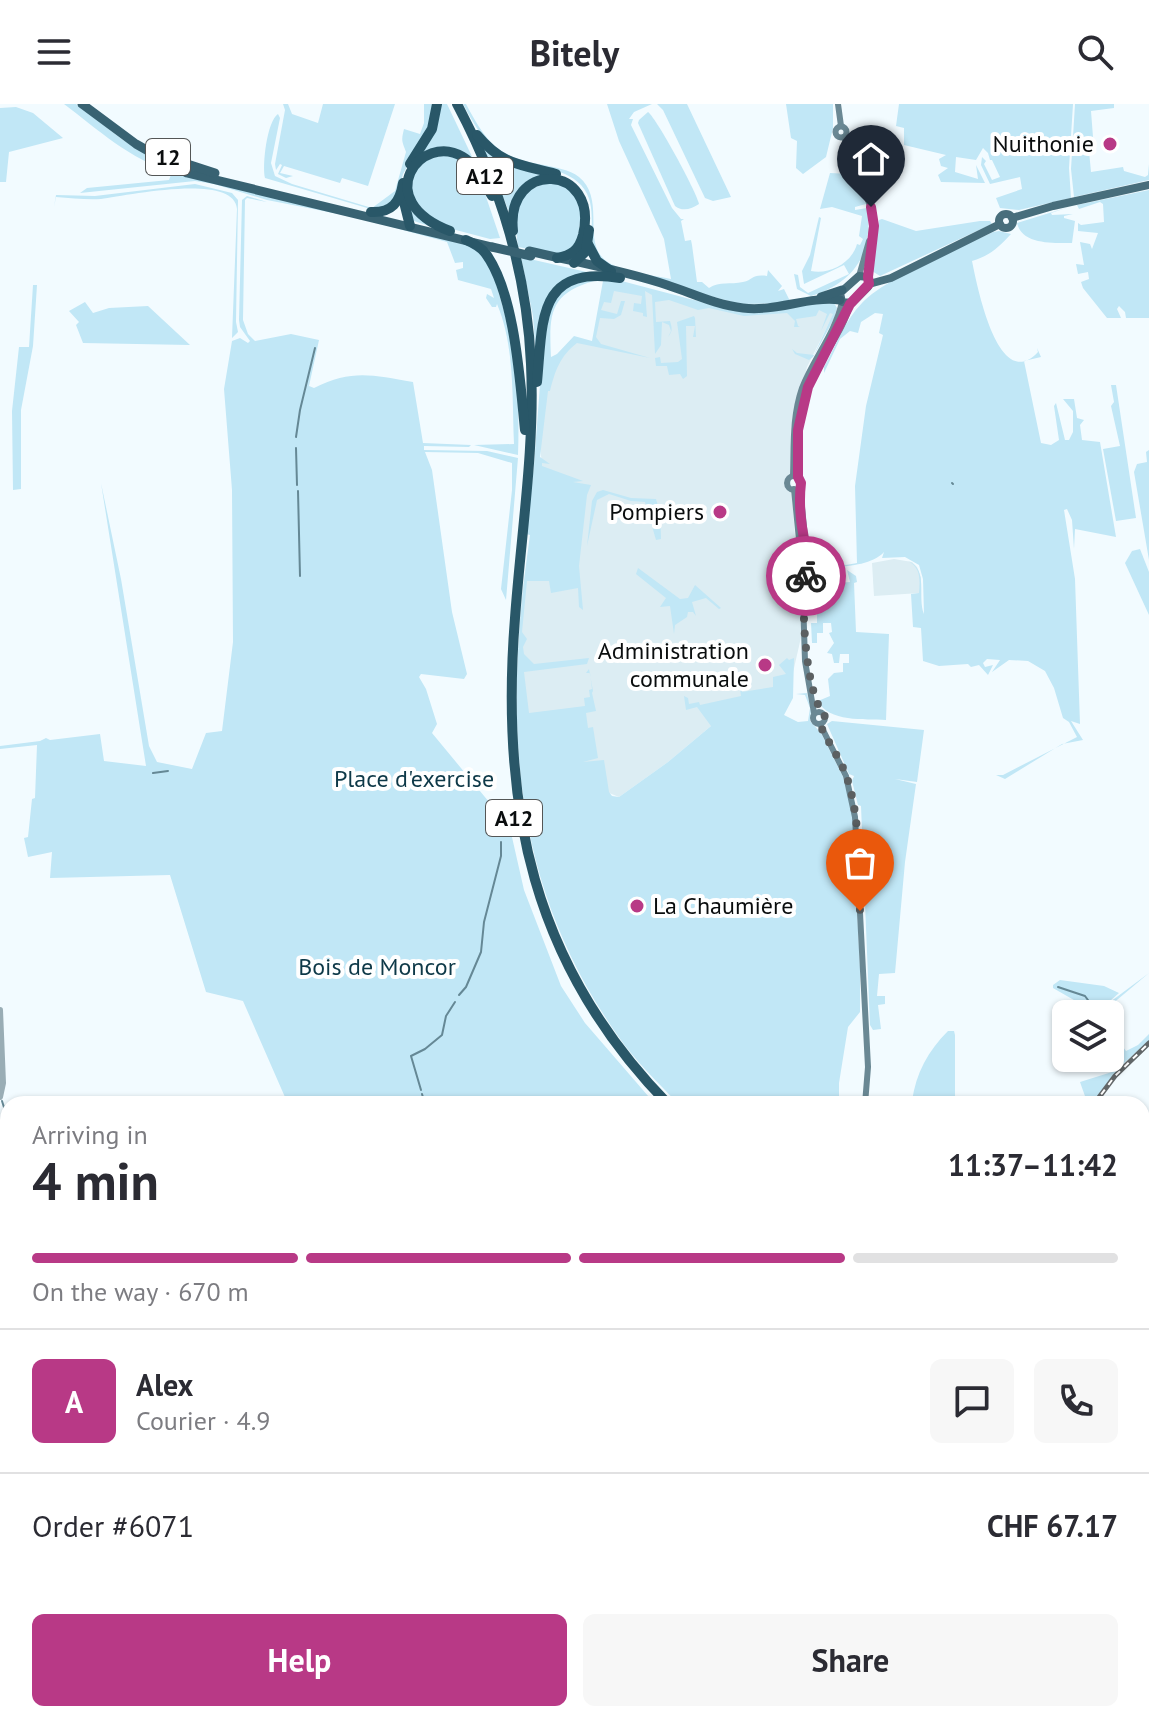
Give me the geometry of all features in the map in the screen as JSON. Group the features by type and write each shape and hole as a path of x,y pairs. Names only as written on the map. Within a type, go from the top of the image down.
{"highway":[{"name":"12","path":"82,104 136,144 178,168 492,244"},
{"name":"12","path":"90,104 136,138 172,159 201,170 257,187 371,212 408,224 450,231 692,295 748,308 781,307 853,290"},
{"path":"371,212 392,208 401,192 409,165 432,129 437,104"},
{"name":"A12","path":"451,104 492,196 509,252 520,309 525,367 525,430 505,683 507,757 516,831 535,903 569,981 609,1044 653,1096"},
{"name":"A12","path":"457,104 498,195 517,264 530,356 530,444 514,620 511,694 513,768 522,830 541,901 574,978 620,1049 661,1096"},
{"path":"468,125 489,150 504,161 559,175 578,186 589,207 588,242 584,255 566,262"},
{"path":"450,231 424,219 411,203 407,189 409,176 422,159 441,151 460,155 475,168 492,196"},
{"path":"517,264 513,207 525,188 543,179 558,179 570,185 580,195 585,207 586,218 579,247 566,262"},
{"path":"401,192 408,224"},
{"path":"466,240 488,256 504,299 516,353 525,430"},
{"path":"588,242 597,261 616,275"},
{"path":"530,444 542,325 551,299 562,286 580,277 616,275"}],"main road":[{"path":"838,104 841,126 835,133 844,137 871,207 874,226 853,290 801,393 794,430 804,563 805,661 817,712 825,717 820,724 846,776 855,817 867,1059 865,1096"},
{"path":"853,290 891,278 1000,224 1004,215 1012,218 1149,185"},
{"path":"796,477 788,484 797,488"}],"street":[{"path":"0,1010 3,1083 0,1096"}],"shaded area":[{"path":"605,279 680,299 826,303 834,313 807,367 791,428 790,468 802,633 784,712 711,726 619,797 517,755 520,605 542,466 538,422 552,370 573,341 594,341"},
{"path":"894,559 912,562 917,567 921,578 920,593 874,596 872,563"}],"green space":[{"path":"64,104 76,104 123,140 185,175 467,243 477,248 491,268 513,354 518,455 474,445 514,444 510,355 497,304 492,307 486,298 487,294 494,298 491,289 458,280 456,270 463,268 463,262 455,263 447,242 359,218 267,200 195,181 80,193 87,188 169,180 172,172 129,152"},
{"path":"283,104 288,104 292,114 318,123 323,104 395,104 368,186 342,178 340,183 284,166 280,173 293,176 286,178 278,174 282,165 276,170 275,164 285,110"},
{"path":"424,104 435,104 433,121 403,174 396,201 374,210 265,178 266,144 271,125 278,114 280,118 271,163 275,176 372,208 395,191 406,152 402,141 404,129 420,134 424,123"},
{"path":"439,104 447,104 477,167 459,154 440,150 422,157 412,168 432,135"},
{"path":"463,104 466,104 488,139 505,153 528,162 567,170 579,177 592,198 594,235 601,256 624,270 671,279 664,239 619,141 607,104 652,104 634,112 629,119 633,119 631,125 672,208 684,219 681,221 685,241 691,240 697,282 709,288 767,276 768,270 782,286 778,291 784,289 791,303 739,304 610,268 594,250 591,206 581,185 566,174 503,156 482,136"},
{"path":"657,104 687,104 731,197 713,201 705,198 663,110"},
{"path":"786,104 833,104 833,128 826,157 803,174 796,168 797,141 791,138"},
{"path":"899,104 1073,104 1069,168 1071,198 1019,210 1000,208 996,198 1022,189 1020,177 990,184 981,165 982,157 992,180 1000,177 983,148 976,160 956,157 955,172 978,179 976,165 985,183 941,182 938,175 948,168 941,166 939,159 946,155 904,145 904,128 896,126"},
{"path":"1075,104 1114,104 1114,108 1091,111 1094,150 1089,151 1091,172 1123,167 1124,171 1145,177 1149,164 1149,180 1074,197 1071,169"},
{"path":"16,107 33,113 63,138 9,152 6,182 0,182 0,108"},
{"path":"648,112 667,141 699,204 684,209 675,206 638,123"},
{"path":"482,146 578,189 583,240 578,190 535,179 510,214"},
{"path":"452,154 469,165 482,185 500,238 490,239 437,225 411,196 413,177 420,165"},
{"path":"830,173 851,174 852,182 858,185 866,204 855,207 855,210 867,208 864,252 849,274 844,265 804,284 802,271 810,255 819,217 811,271 825,271 839,266 863,239 859,236 862,216 832,207 820,209"},
{"path":"549,181 569,187 582,206 577,246 562,255 518,247 516,220 523,193"},
{"path":"195,184 232,193 238,200 238,332 232,338 237,209 231,198 218,191 177,189 101,199 56,197 54,207 56,195 95,196"},
{"path":"406,184 409,203 429,226 408,219 405,200"},
{"path":"1149,190 1149,318 1126,318 1119,306 1117,309 1121,318 1107,318 1083,288 1081,282 1089,279 1088,272 1078,274 1076,264 1084,265 1080,242 1090,244 1092,249 1098,233 1078,231 1078,223 1104,222 1103,204 1100,202 1079,209 1077,205"},
{"name":"Bois de Moncor","path":"247,196 267,202 245,200 243,320 248,334 255,341 291,334 319,340 309,386 314,388 340,378 362,375 413,382 423,443 471,445 424,446 424,450 487,451 518,458 506,600 501,589 512,463 478,453 425,452 432,470 452,612 467,674 464,679 421,674 419,677 437,724 432,733 494,808 504,802 524,890 561,986 585,1023 648,1096 285,1096 243,1001 206,992 170,875 50,878 52,852 28,857 24,838 28,837 32,799 35,798 37,745 0,749 0,746 46,738 100,734 104,761 146,766 101,483 121,579 149,746 157,762 192,769 206,733 222,731 233,642 232,490 224,389 232,341 240,338 248,343 250,341 239,320 242,200"},
{"path":"1072,206 1051,213 1073,214 1064,216 1075,221 1072,243 1032,239 1020,230 1017,223"},
{"path":"879,220 916,231 980,221 990,221 992,224 880,276 872,271"},
{"path":"999,231 1011,234 994,250 972,261 992,332 1012,359 1024,361 1041,443 1051,445 1059,440 1056,403 1065,440 1069,440 1073,432 1073,411 1063,399 1074,399 1077,418 1084,420 1080,425 1082,440 1100,442 1116,537 1075,529 1074,549 1072,520 1067,509 1064,510 1075,579 1080,724 1071,721 1083,740 1064,744 1077,737 1069,722 1063,718 1045,671 1028,661 1009,660 992,672 1000,660 987,659 983,663 985,667 993,665 988,675 979,665 939,666 923,661 921,628 913,627 911,594 919,593 919,579 915,567 908,561 914,565 918,570 924,614 923,579 919,565 905,557 882,558 884,552 868,562 835,567 857,563 855,486 866,406 883,335 879,333 883,314 875,313 861,322 858,333 850,331 840,339 824,373 824,367 851,317 873,293 924,264"},
{"path":"521,257 591,273 560,285 536,358 533,316"},
{"path":"794,274 798,275 800,287 808,293 849,274 839,283 811,296 797,289"},
{"path":"580,279 618,280 724,308 834,303 837,308 834,319 813,357 809,360 795,354 792,349 797,353 814,355 833,314 830,313 821,331 827,314 819,310 816,316 796,319 800,327 794,327 795,321 787,313 744,316 709,308 698,310 669,300 655,302 656,322 670,321 672,329 671,333 668,337 671,331 669,325 662,322 661,345 655,354 652,295 645,291 647,317 633,311 634,303 641,304 642,296 614,291 611,303 604,302 601,310 617,314 621,301 625,301 621,315 614,319 600,318 596,337 601,344 650,358 577,343 571,348 559,364 548,391 540,457 550,464 542,463 542,466 583,481 573,482 591,485 587,495 579,566 583,610 579,607 578,588 551,593 549,581 527,581 522,632 527,639 524,654 534,664 589,658 587,664 524,672 529,713 585,706 584,698 590,697 589,690 592,689 591,678 596,711 586,713 588,728 593,727 598,758 583,762 604,760 609,792 619,797 711,726 697,707 686,710 684,696 689,704 699,702 700,705 741,696 738,675 743,680 740,682 742,692 773,687 773,677 786,674 779,665 787,658 794,658 793,698 784,715 798,722 808,721 810,708 805,695 796,694 807,693 811,711 810,721 821,733 843,777 852,813 860,1012 848,1027 839,1096 670,1096 618,1036 582,977 554,918 535,857 523,795 517,732 517,668 530,535 526,534 544,331 555,296","holes":["603,281 592,341 574,336 551,357 552,317 560,299 579,286"]},
{"path":"33,285 37,285 33,346 21,410 21,489 13,490 12,411 19,347 29,347"},
{"path":"85,302 93,313 109,308 148,306 190,345 83,343 76,325 79,322 69,311"},
{"path":"695,318 696,337 693,337 695,326 686,326 687,376 683,379 680,374 669,375 667,366 656,366 655,358 660,357 661,363 682,359 677,322"},
{"path":"1037,348 1041,357 1025,361 1038,352"},
{"path":"1111,385 1116,385 1136,518 1116,521 1103,449 1120,446 1111,406 1114,402"},
{"path":"1149,450 1149,560 1134,472 1137,464 1147,462 1146,452"},
{"path":"603,490 631,498 656,499 658,506 654,507 660,506 661,539 656,540 645,502 609,494 597,500 587,546 592,501 597,492"},
{"path":"1140,549 1149,572 1149,615 1125,563 1132,551"},
{"path":"638,568 680,599 688,598 695,585 721,608 706,598 692,602 696,616 688,612 687,617 675,625 674,634 670,606 660,607 666,598 636,574"},
{"path":"847,570 856,576 857,582 854,583 856,632 889,634 886,720 838,716 823,708 818,701 830,696 828,679 834,673 843,672 843,663 849,663 849,654 840,654 839,663 834,663 832,654 827,653 834,643 829,633 832,632 831,623 823,623 823,633 817,633 817,643 812,643 811,623 817,623 817,600 809,597 808,590 811,597 822,597 821,593 813,592 824,588 823,572 830,573 831,579 825,579 826,588 850,582"},
{"path":"832,721 924,730 917,782 895,779 916,784 895,973 879,974 877,996 885,996 885,1004 878,1005 881,1029 873,1030 870,1025 861,806 858,805 852,781 854,776 849,774 827,724"},
{"path":"1055,748 1005,779 996,775 1003,775"},
{"path":"1149,973 1117,1000 1113,1000"},
{"path":"1060,980 1104,986 1119,993 1111,1000 1074,1000 1053,988 1053,985"},
{"path":"948,1031 954,1031 955,1096 913,1096 916,1081 934,1046"},
{"path":"1149,1034 1149,1041 1124,1063 1124,1048 1126,1051 1138,1045"},
{"path":"1117,1072 1098,1096 1085,1096 1080,1082"}],"waterway":[{"path":"296,437 315,348"},
{"path":"296,448 297,485"},
{"path":"298,491 300,576"},
{"path":"153,773 168,771"},
{"path":"459,995 466,987 481,952 484,922 501,856 501,842"},
{"path":"1058,987 1085,996 1088,1000"},
{"path":"421,1090 411,1056 442,1035 446,1016 455,1002"}],"railway":[{"path":"1100,1096 1115,1076 1149,1043"}],"way so far":[{"path":"806,576 810,681 815,702 825,715 821,727 837,755 851,791 860,911"}],"place":[{"name":"Nuithonie","path":"1110,144"},
{"name":"Pompiers","path":"720,512"},
{"name":"Administration communale","path":"765,665"},
{"name":"La Chaumière","path":"637,906"}],"route":[{"path":"806,576 807,569 813,564 807,557 804,542 801,480 798,477 800,416 808,387 850,304 869,284 874,226 871,207"}],"park label":[{"name":"Place d'exercise","path":"414,779"}]}
